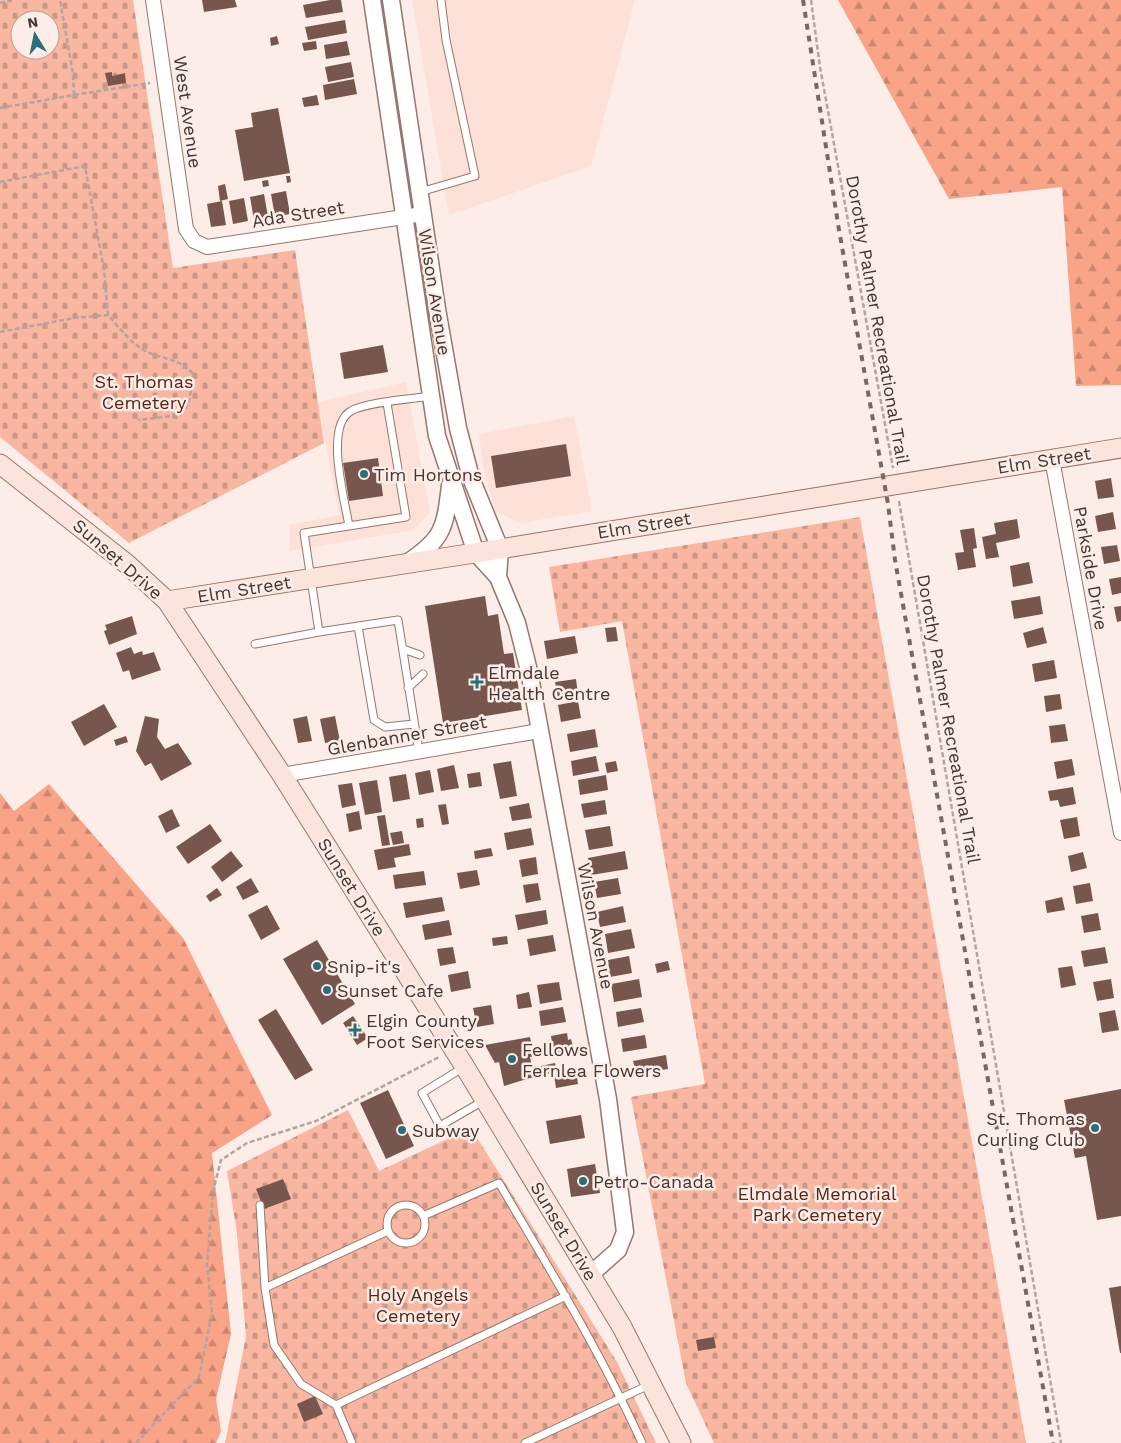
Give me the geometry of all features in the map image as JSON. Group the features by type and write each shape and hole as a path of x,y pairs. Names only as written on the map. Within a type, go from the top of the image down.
{"main road":[{"name":"Elm Street","path":"167,601 500,550 1121,448"},
{"name":"Sunset Drive","path":"0,464 127,564 167,601 282,775 465,1067 622,1327 680,1443"}],"street":[{"name":"West Avenue","path":"153,0 186,229"},
{"name":"Wilson Avenue","path":"372,0 437,436 476,553 498,577 517,623 529,671 608,1100 626,1232 618,1250 590,1274"},
{"name":"Wilson Avenue","path":"391,0 437,309 463,454 500,550 498,577"},
{"path":"375,22 393,19"},
{"name":"Ada Street","path":"186,229 194,241 207,247 423,214"},
{"path":"418,312 437,309"},
{"name":"Parkside Drive","path":"1052,459 1121,832"},
{"path":"406,563 429,548 441,534 448,508 451,481"},
{"name":"Glenbanner Street","path":"282,775 539,731"}],"lane":[{"path":"420,192 476,176 446,40 441,0"},
{"path":"349,526 336,447 344,417 349,411 361,407 431,396"},
{"path":"319,632 304,533 406,517 387,403"},
{"path":"254,644 398,620 419,752"},
{"path":"358,626 374,720 385,727 414,724"},
{"path":"403,649 420,655"},
{"path":"408,688 423,674"},
{"path":"465,1067 422,1093 440,1126 484,1100"},
{"path":"424,1216 499,1183 566,1296 622,1399 642,1443"},
{"path":"260,1205 265,1288 274,1345 300,1384 336,1405 352,1443"},
{"path":"401,1205 414,1207 424,1216 425,1230 417,1240 404,1244 392,1238 386,1226 390,1213 401,1205"},
{"path":"265,1288 388,1231"},
{"path":"336,1405 566,1296"},
{"path":"525,1443 652,1384"}],"path":[{"path":"0,3 14,0"},
{"path":"60,0 73,74 74,95"},
{"name":"Dorothy Palmer Recreational Trail","path":"811,0 820,67 896,484 1061,1443"},
{"path":"0,108 150,83"},
{"path":"0,182 85,166 104,270 108,314 140,348 157,356 178,361 188,367 194,375 189,401 180,416 138,420"},
{"path":"0,332 74,318 108,314"}],"shaded area":[{"path":"412,0 635,0 591,166 449,215"},
{"path":"406,382 430,513 413,530 290,551 290,525 339,515 318,402"},
{"path":"574,416 592,511 520,523 495,511 483,466 479,434"}],"green space":[{"name":"St. Thomas Cemetery","path":"0,0 133,0 173,268 295,250 324,443 129,543 0,437"},
{"path":"838,0 1121,0 1121,385 1076,386 1062,187 949,199"},
{"name":"Elmdale Memorial Park Cemetery","path":"860,517 1026,1443 714,1443 686,1383 631,1097 705,1084 622,621 560,632 549,567"},
{"path":"49,784 183,938 272,1115 212,1153 231,1334 216,1399 221,1431 216,1443 0,1443 0,793 14,811"},
{"name":"Holy Angels Cemetery","path":"348,1110 379,1171 471,1128 617,1362 656,1443 225,1443 246,1336 237,1233 227,1171"}],"building":[{"path":"202,0 235,0 237,7 204,12"},
{"path":"341,0 343,12 306,18 303,5"},
{"path":"345,20 347,33 308,40 305,27"},
{"path":"277,36 279,44 271,46 270,38"},
{"path":"316,41 317,49 304,51 302,43"},
{"path":"347,41 350,55 326,59 324,45"},
{"path":"351,62 354,77 328,82 325,67"},
{"path":"112,72 112,76 125,73 126,83 108,86 105,73"},
{"path":"354,79 357,94 325,100 323,85"},
{"path":"317,95 319,105 304,107 302,98"},
{"path":"278,108 290,173 244,181 235,130 253,127 251,113"},
{"path":"286,176 290,176 291,182 287,183"},
{"path":"268,180 269,186 263,187 262,181"},
{"path":"225,184 228,199 220,201 218,186"},
{"path":"286,191 290,214 275,217 271,194"},
{"path":"264,194 268,217 254,220 250,197"},
{"path":"244,198 248,221 233,224 229,201"},
{"path":"222,201 226,225 211,227 207,204"},
{"path":"383,345 388,372 344,379 340,353"},
{"path":"566,444 571,476 496,488 491,456"},
{"path":"378,458 383,496 349,501 343,463"},
{"path":"1111,478 1114,497 1098,499 1095,481"},
{"path":"1113,512 1116,529 1098,532 1095,516"},
{"path":"1017,519 1020,538 996,543 999,557 986,559 982,537 996,534 994,523"},
{"path":"974,528 977,548 973,549 976,567 958,570 955,553 964,552 960,530"},
{"path":"1117,545 1120,561 1104,564 1101,547"},
{"path":"1029,562 1033,583 1013,587 1010,566"},
{"path":"1121,577 1121,593 1112,595 1109,579"},
{"name":"Elmdale Health Centre","path":"485,596 488,616 498,614 504,654 513,653 522,710 443,723 425,606"},
{"path":"1040,596 1043,614 1014,619 1011,601"},
{"path":"1121,606 1121,621 1117,622 1114,607"},
{"path":"132,616 137,634 109,645 104,631 107,630 105,625"},
{"path":"616,627 618,641 607,642 605,628"},
{"path":"1043,627 1047,643 1027,648 1023,633"},
{"path":"575,636 578,653 547,659 544,641"},
{"path":"131,647 134,654 142,651 143,655 154,652 161,670 132,680 129,670 123,672 116,653"},
{"path":"1054,660 1057,678 1035,682 1032,664"},
{"path":"576,679 578,694 558,697 555,682"},
{"path":"1060,694 1062,709 1046,712 1044,696"},
{"path":"578,701 581,718 561,722 558,705"},
{"path":"104,704 117,727 84,746 71,722"},
{"path":"145,716 159,719 157,737 165,749 178,743 192,764 161,781 151,763 145,766 136,751"},
{"path":"307,716 312,741 298,743 293,719"},
{"path":"335,716 340,741 325,743 320,719"},
{"path":"1065,724 1068,741 1051,743 1049,726"},
{"path":"595,729 598,747 570,752 567,734"},
{"path":"126,736 128,742 116,746 114,740"},
{"path":"596,756 599,771 573,776 571,761"},
{"path":"1072,759 1075,775 1057,779 1054,762"},
{"path":"511,761 517,796 500,799 493,764"},
{"path":"616,761 618,771 607,773 605,763"},
{"path":"454,765 459,788 441,791 437,769"},
{"path":"430,770 434,792 419,795 415,773"},
{"path":"480,772 482,786 469,788 467,774"},
{"path":"406,774 410,799 393,802 389,777"},
{"path":"606,775 608,790 580,795 578,780"},
{"path":"377,780 382,812 365,815 359,783"},
{"path":"352,783 356,805 342,808 338,785"},
{"path":"1073,787 1076,804 1060,807 1058,800 1050,801 1048,791"},
{"path":"605,800 607,814 584,818 581,804"},
{"path":"529,803 532,818 512,821 509,807"},
{"path":"446,804 449,824 442,825 438,805"},
{"path":"172,809 180,826 166,833 158,816"},
{"path":"359,811 362,829 349,832 346,814"},
{"path":"385,815 390,845 382,846 377,816"},
{"path":"1077,817 1080,836 1064,839 1060,820"},
{"path":"423,818 424,827 417,828 416,819"},
{"path":"210,824 222,841 188,864 176,847"},
{"path":"610,826 613,846 589,850 585,830"},
{"path":"531,828 534,845 507,850 504,833"},
{"path":"402,831 404,843 393,845 390,833"},
{"path":"409,844 411,855 394,858 396,867 378,870 374,850"},
{"path":"491,848 493,856 475,859 474,851"},
{"path":"231,851 243,866 222,882 211,867"},
{"path":"625,851 628,869 591,875 588,858"},
{"path":"1083,852 1087,868 1071,872 1068,856"},
{"path":"536,857 538,874 522,877 519,860"},
{"path":"477,870 480,885 460,889 457,873"},
{"path":"424,871 426,885 395,889 393,875"},
{"path":"251,878 259,892 243,900 236,887"},
{"path":"618,878 621,894 597,898 594,882"},
{"path":"538,883 541,900 526,903 523,885"},
{"path":"1090,883 1093,901 1076,904 1073,886"},
{"path":"217,888 222,895 210,902 206,896"},
{"path":"442,897 445,911 406,918 403,903"},
{"path":"1062,897 1065,910 1047,913 1045,901"},
{"path":"267,905 280,929 261,940 248,915"},
{"path":"623,906 626,922 600,927 597,912"},
{"path":"546,910 548,924 518,930 515,915"},
{"path":"1098,913 1101,930 1084,933 1081,916"},
{"path":"449,920 452,935 425,940 422,925"},
{"path":"631,929 635,948 608,953 605,934"},
{"path":"553,935 556,951 530,956 527,939"},
{"path":"507,936 508,944 493,946 492,938"},
{"path":"317,940 355,1004 322,1025 283,959"},
{"path":"453,947 456,963 440,966 437,949"},
{"path":"1105,947 1108,963 1084,967 1081,951"},
{"path":"629,956 632,973 610,977 608,960"},
{"path":"668,961 670,970 657,973 655,964"},
{"path":"1072,966 1076,985 1061,988 1058,968"},
{"path":"468,971 471,988 451,992 448,975"},
{"path":"639,979 642,997 614,1002 611,984"},
{"path":"1111,979 1114,998 1097,1001 1093,982"},
{"path":"559,982 562,1000 540,1004 537,985"},
{"path":"529,992 532,1007 518,1009 516,995"},
{"path":"491,1005 494,1024 477,1027 473,1008"},
{"path":"563,1007 566,1022 541,1026 539,1011"},
{"path":"641,1008 644,1022 618,1027 616,1012"},
{"path":"276,1009 313,1070 295,1080 258,1020"},
{"path":"1115,1010 1119,1030 1102,1033 1099,1013"},
{"name":"Elgin County Foot Services","path":"353,1016 368,1038 357,1045 343,1023"},
{"path":"567,1033 568,1040 571,1039 574,1051 551,1056 549,1043 552,1043 551,1036"},
{"path":"645,1035 647,1048 623,1052 621,1039"},
{"name":"Fellows Fernlea Flowers","path":"530,1037 534,1056 530,1057 532,1067 538,1066 540,1075 504,1086 499,1062 495,1063 485,1045"},
{"path":"666,1055 668,1069 636,1074 633,1061"},
{"path":"555,1063 557,1072 542,1075 541,1066"},
{"path":"576,1071 578,1084 556,1088 554,1075"},
{"name":"St. Thomas Curling Club","path":"1121,1089 1121,1216 1097,1220 1086,1156 1075,1158 1064,1100"},
{"path":"388,1090 414,1146 386,1159 360,1103"},
{"name":"Petro-Canada","path":"581,1115 585,1138 550,1144 546,1121"},
{"name":"Petro-Canada","path":"595,1164 600,1193 571,1197 567,1169"},
{"path":"283,1179 291,1199 264,1209 256,1189"},
{"path":"1121,1286 1121,1353 1120,1353 1109,1288"},
{"path":"714,1337 716,1348 698,1351 696,1340"},
{"path":"315,1396 323,1414 304,1422 297,1404"}],"railway":[{"path":"803,0 839,230 888,504 895,560 1053,1443"}],"place":[{"name":"Tim Hortons","path":"364,474"},
{"name":"Elmdale Health Centre","path":"477,682"},
{"name":"Snip-it's","path":"317,966"},
{"name":"Sunset Cafe","path":"327,990"},
{"name":"Elgin County Foot Services","path":"355,1030"},
{"name":"Fellows Fernlea Flowers","path":"512,1059"},
{"name":"St. Thomas Curling Club","path":"1095,1128"},
{"name":"Subway","path":"402,1130"},
{"name":"Petro-Canada","path":"583,1181"}]}
